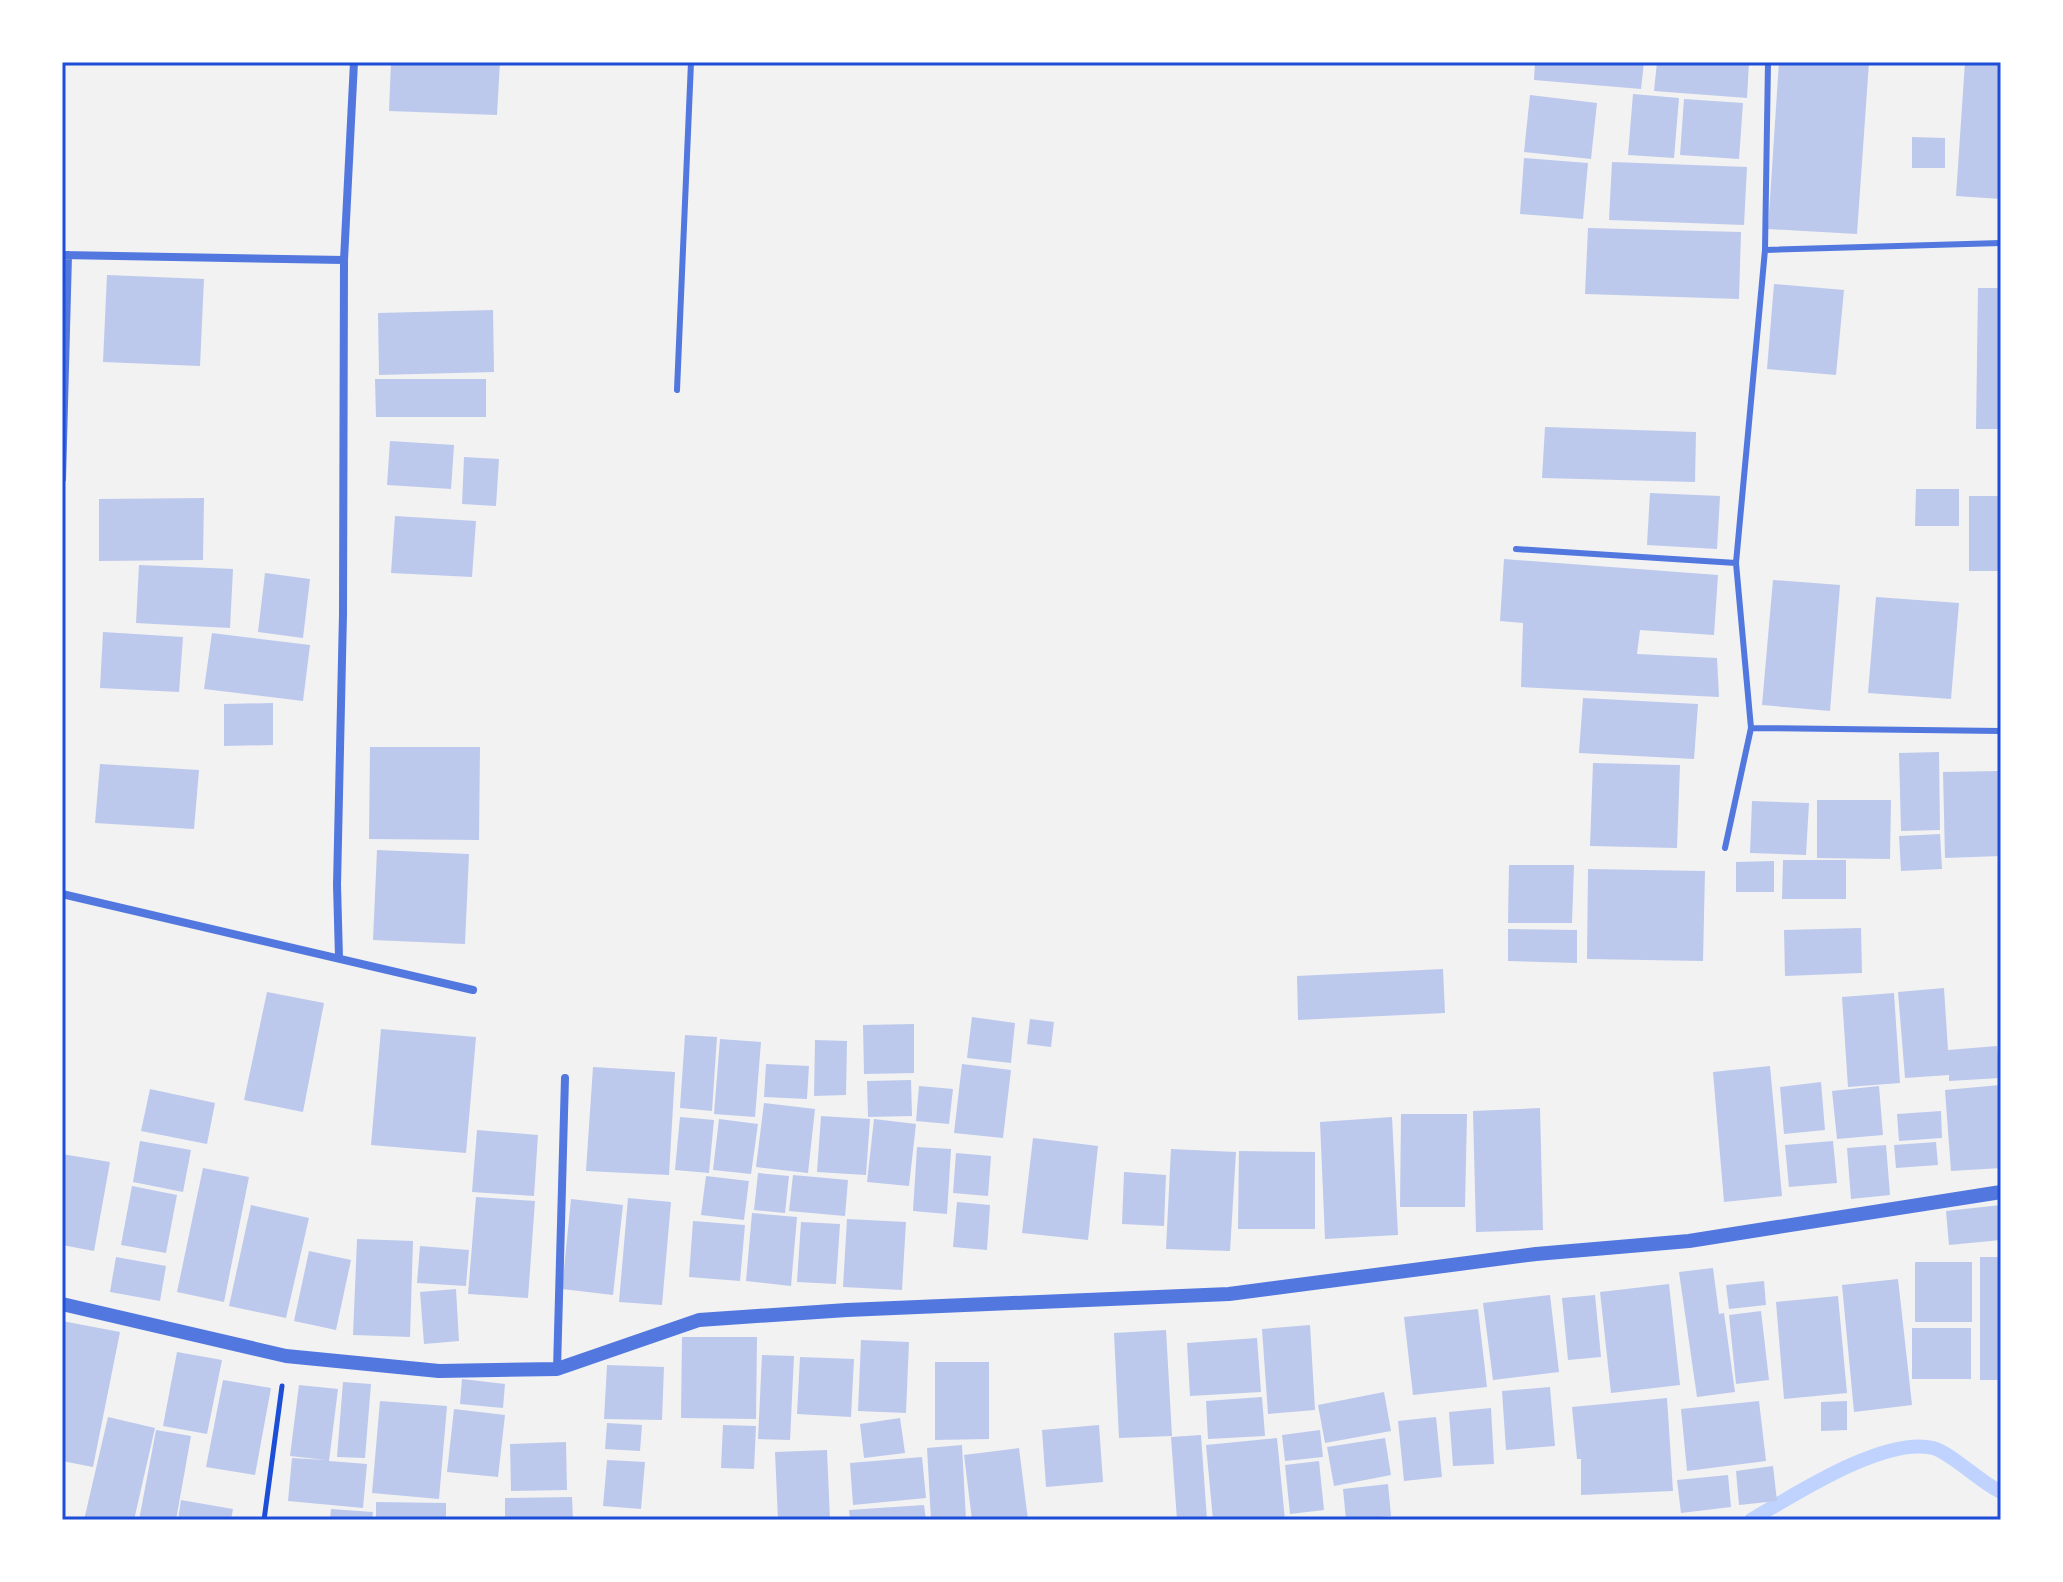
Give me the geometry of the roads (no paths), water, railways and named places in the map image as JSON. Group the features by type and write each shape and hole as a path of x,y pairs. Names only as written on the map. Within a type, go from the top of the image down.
{"street":[{"path":"339,958 337,885 343,599 344,260 354,62"},
{"path":"62,479 65,255 344,260"},
{"path":"62,894 473,990"},
{"path":"557,1369 565,1078"},
{"path":"62,1304 286,1356 439,1371 557,1369 699,1320 862,1309 1229,1294 1536,1254 1689,1241 2001,1192"}],"lane":[{"path":"677,390 691,62"},
{"path":"1725,848 1751,728 1736,563 1765,250 1768,62"},
{"path":"1765,250 2001,243"},
{"path":"1516,549 1736,563"},
{"path":"1751,728 2001,731"}],"waterway":[{"path":"1751,1520 1840,1470 1890,1451 1913,1447 1940,1451 2001,1492"}]}
